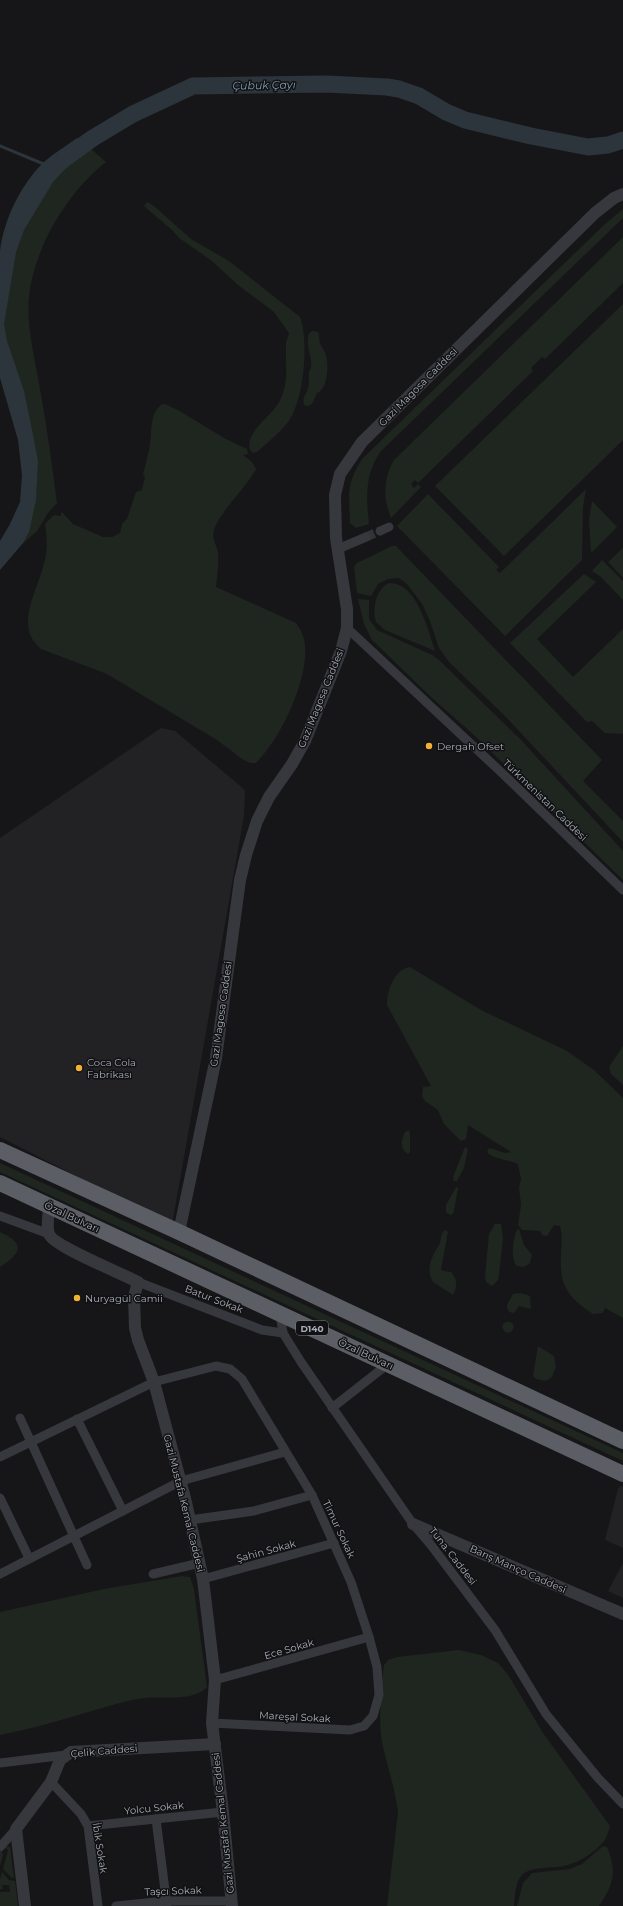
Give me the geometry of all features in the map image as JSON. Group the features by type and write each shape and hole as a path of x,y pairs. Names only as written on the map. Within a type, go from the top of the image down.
{"highway":[{"path":"0,1150 179,1232 623,1441"},
{"name":"Özal Bulvarı","path":"0,1183 623,1474"}],"street":[{"name":"Gazi Magosa Caddesi","path":"179,1232 216,1058 240,880 246,855 255,826 266,802 292,764 305,741 330,681 347,628 347,609 338,549 335,495 340,474 353,452 362,442 595,213 614,198 623,194"},
{"path":"380,531 389,528"},
{"path":"338,549 366,537"},
{"name":"Türkmenistan Caddesi","path":"347,628 502,773 623,890"},
{"path":"49,1206 49,1234"},
{"path":"0,1216 49,1234 58,1244 138,1282"},
{"name":"Batur Sokak","path":"138,1282 262,1330 283,1333"},
{"name":"Gazi Mustafa Kemal Caddesi","path":"138,1282 134,1298 135,1328 154,1382 181,1482 203,1580 215,1680 212,1723 232,1903"},
{"name":"Tuna. Caddesi","path":"280,1314 283,1333 332,1408 413,1524 435,1550 495,1630 546,1714 598,1778 623,1804"},
{"path":"332,1408 388,1364"},
{"name":"Timur Sokak","path":"154,1382 208,1366 222,1366 230,1369 242,1379 312,1495 351,1582 378,1667 379,1695 373,1716"},
{"path":"0,1457 30,1441 154,1382"},
{"path":"20,1418 87,1565"},
{"path":"77,1419 123,1511"},
{"path":"0,1574 181,1482 285,1452"},
{"path":"190,1520 254,1511 312,1495"},
{"path":"0,1498 29,1558"},
{"name":"Barış Manço Caddesi","path":"413,1524 623,1614"},
{"name":"Şahin Sokak","path":"203,1580 334,1543"},
{"path":"153,1574 200,1564"},
{"name":"Ece Sokak","path":"215,1680 369,1637"},
{"name":"Mareşal Sokak","path":"212,1723 350,1730 364,1726 373,1716"},
{"name":"Çelik Caddesi","path":"16,1829 51,1782 60,1760 66,1754 71,1752 215,1744"},
{"path":"0,1763 66,1754"},
{"name":"İbik Sokak","path":"51,1782 81,1814 88,1826 98,1906"},
{"name":"Yolcu Sokak","path":"88,1826 223,1812"},
{"path":"156,1819 167,1903"},
{"path":"0,1847 16,1829"},
{"path":"16,1829 25,1906"},
{"name":"Taşcı Sokak","path":"116,1906 167,1903 232,1903"}],"shaded area":[{"path":"77,138 91,149 64,170 53,182 24,230 16,252 4,324 7,341 24,391 38,461 36,500 29,532 23,543 0,570 0,541 20,502 22,475 18,440 0,378 0,251 2,239 5,227 15,203 28,181 44,162"},
{"path":"91,149 106,162 79,188 66,204 55,222 38,259 32,278 29,296 28,308 30,331 45,418 57,503 48,513 37,531 12,553 34,499 3,334 3,311 19,229 50,177"},
{"path":"147,202 154,206 191,239 229,261 300,317 303,327 304,340 304,369 299,397 290,419 284,427 257,452 253,453 250,450 249,443 254,431 278,404 282,396 286,382 286,343 289,333 274,312 238,285 212,261 179,238 144,206"},
{"path":"623,209 623,218 380,452 369,478 367,505 369,524 356,528 350,523 349,497 351,483 362,459 605,224"},
{"path":"623,237 623,283 545,359 542,357 531,368 533,371 418,483 415,480 411,484 414,488 418,484 421,487 391,518 388,511 385,489 390,467 394,460"},
{"path":"623,304 623,440 504,556 435,486"},
{"path":"313,331 318,332 320,344 326,355 327,376 321,391 317,393 312,404 308,406 304,405 304,396 309,386 309,371 311,368 308,338 309,333"},
{"path":"165,404 178,410 224,438 247,449 248,454 243,455 252,462 256,469 221,516 214,530 213,536 218,557 216,587 296,623 304,640 305,660 302,676 291,708 275,739 256,763 250,763 242,759 217,740 107,674 41,649 33,640 29,630 28,619 30,608 41,574 47,548 45,524 54,515 60,516 62,512 73,524 103,537 112,537 120,533 122,524 127,519 136,492 142,490 145,477 143,475 150,444 154,414 161,405"},
{"path":"586,489 583,507 582,560 505,636 397,526 428,494 499,567 496,570 500,573"},
{"path":"592,501 617,527 591,553 589,520"},
{"path":"392,546 396,546 602,760 583,781 623,821 623,842 504,715 449,662 439,648 430,621 422,604 407,584 399,578 388,579 378,584 371,596 357,593 354,567 357,563"},
{"path":"623,548 623,578 608,562"},
{"path":"602,560 623,581 623,600 601,577 592,571"},
{"path":"584,574 596,582 537,639 573,677 623,629 623,734 605,733 592,721 587,722 510,643"},
{"path":"389,583 399,585 407,590 414,599 425,620 435,651 385,630 376,622 375,605 378,594"},
{"path":"358,599 369,600 369,619 377,630 438,659 522,741 623,851 623,880 473,734 432,698 372,640 364,624"},
{"path":"161,728 175,731 245,790 244,816 172,1225 0,1137 0,838"},
{"path":"410,967 481,1010 567,1051 594,1070 623,1098 623,1318 605,1308 603,1313 593,1314 572,1297 567,1290 562,1275 561,1266 562,1237 560,1226 554,1225 547,1236 542,1235 540,1231 522,1230 518,1225 521,1205 519,1188 521,1179 518,1164 493,1157 487,1152 489,1148 508,1153 511,1152 468,1125 466,1139 461,1141 444,1124 438,1110 425,1101 422,1096 423,1087 431,1086 387,1005 388,993 392,982 400,972"},
{"path":"623,1046 623,1085 611,1074 609,1067"},
{"path":"409,1130 410,1152 408,1154 403,1149 402,1144 405,1132"},
{"path":"465,1147 468,1149 464,1168 457,1181 454,1181 453,1177"},
{"path":"0,1163 623,1453 623,1461 0,1172"},
{"path":"456,1187 458,1188 454,1211 453,1214 450,1215 446,1212 446,1205"},
{"path":"495,1224 501,1224 503,1238 498,1280 492,1286 486,1282 485,1277 489,1234"},
{"path":"519,1229 524,1245 532,1255 530,1263 524,1267 517,1266 513,1259 514,1238 517,1230"},
{"path":"445,1230 448,1232 441,1269 443,1271 451,1272 455,1277 456,1286 453,1295 433,1282 430,1272 430,1263"},
{"path":"0,1232 9,1236 17,1245 18,1249 12,1258 0,1267"},
{"path":"521,1293 530,1296 531,1309 519,1306 515,1312 512,1313 508,1311 507,1305 513,1294"},
{"path":"506,1322 510,1322 512,1323 512,1331 506,1332 503,1329 503,1325"},
{"path":"538,1346 554,1356 556,1367 552,1377 546,1381 536,1379 533,1376"},
{"path":"621,1486 623,1487 623,1548 605,1540 618,1489"},
{"path":"623,1563 623,1598 608,1591"},
{"path":"182,1576 190,1577 194,1589 207,1687 201,1692 186,1697 145,1698 132,1700 0,1735 0,1612 104,1589"},
{"path":"459,1650 481,1655 498,1663 509,1676 543,1733 610,1828 605,1840 595,1850 577,1862 563,1866 538,1868 524,1873 518,1882 514,1906 387,1906 398,1812 382,1742 380,1723 380,1704 384,1665 388,1660 397,1657"},
{"path":"5,1846 10,1847 14,1878 3,1869 8,1850 6,1848 2,1851 3,1855 0,1866 0,1852"},
{"path":"603,1846 607,1847 613,1871 611,1884 599,1906 517,1906 523,1883 532,1873 570,1869 582,1864"},
{"path":"2,1872 9,1880 15,1881 18,1906 0,1906 0,1892 10,1892 9,1885 2,1885 3,1889 0,1889"}],"waterway":[{"name":"Çubuk Çayı","path":"65,158 93,138 133,114 193,86 326,84 387,87 399,89 419,96 446,112 465,120 531,136 588,147 608,145 623,140"},
{"path":"0,146 46,165"}],"tunnel":[{"path":"366,537 380,531"}],"place":[{"name":"Dergah Ofset","path":"429,746"},
{"name":"Coca Cola Fabrikası","path":"79,1068"},
{"name":"Nuryagül Camii","path":"77,1298"}]}
